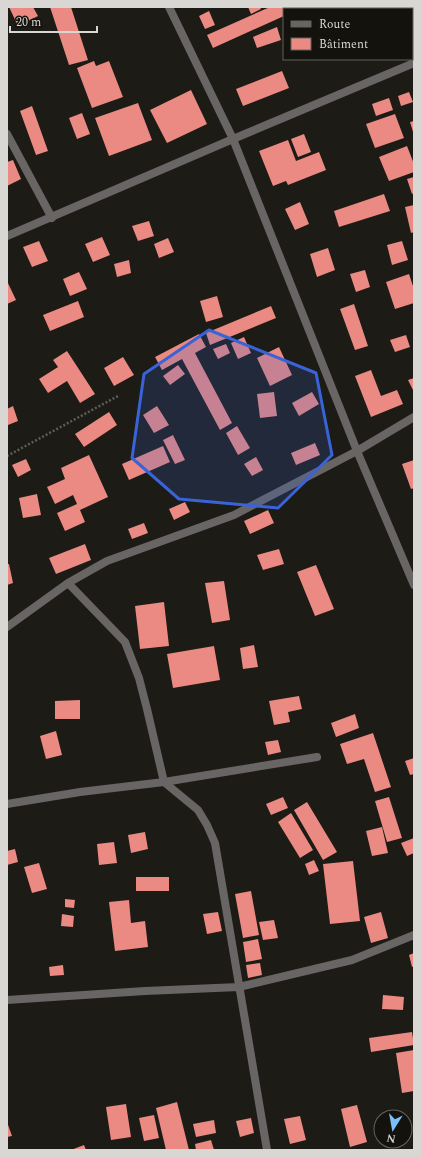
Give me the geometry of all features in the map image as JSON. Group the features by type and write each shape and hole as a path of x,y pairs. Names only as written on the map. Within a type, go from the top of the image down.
{"street":[{"path":"169,7 233,139 357,451 414,585"},
{"path":"7,236 414,63"},
{"path":"7,134 52,218"},
{"path":"7,627 68,583 107,561 234,515 357,451 414,417"},
{"path":"68,583 125,642 139,678 164,782 198,810 215,843 267,1150"},
{"path":"7,804 80,792 164,782 317,757"},
{"path":"7,1000 145,991 239,987 352,960 414,936"}],"path":[{"path":"7,456 118,396"}],"highlighted area":[{"path":"209,330 316,373 332,455 278,508 179,499 132,458 144,374"}],"building":[{"path":"9,7 33,7 38,16 18,26"},
{"path":"50,7 71,7 88,60 69,65"},
{"path":"248,7 260,7 261,9 251,14"},
{"path":"270,7 303,7 283,8 283,16 213,48 207,35"},
{"path":"359,7 376,7 376,8"},
{"path":"209,11 215,25 205,29 199,16"},
{"path":"277,27 281,40 257,48 253,37"},
{"path":"94,61 96,66 109,61 123,97 92,108 77,68"},
{"path":"282,71 289,88 243,106 236,89"},
{"path":"191,90 207,124 167,143 150,110"},
{"path":"409,92 413,102 401,106 398,96"},
{"path":"389,98 393,110 376,116 372,104"},
{"path":"138,103 152,140 109,156 95,118"},
{"path":"32,106 48,151 36,155 20,111"},
{"path":"82,113 90,134 77,139 69,118"},
{"path":"395,114 404,138 375,148 366,124"},
{"path":"414,121 414,135 410,122"},
{"path":"304,134 311,152 298,157 291,139"},
{"path":"288,140 296,161 319,152 326,170 288,185 286,181 273,186 259,151"},
{"path":"407,146 414,164 414,172 389,181 379,157"},
{"path":"13,160 21,179 7,186 7,162"},
{"path":"414,177 414,193 412,194 407,179"},
{"path":"384,194 390,211 339,227 334,211"},
{"path":"300,202 309,224 295,230 285,209"},
{"path":"414,205 414,232 411,233 405,207"},
{"path":"149,221 154,236 138,241 132,226"},
{"path":"102,237 110,255 93,262 85,244"},
{"path":"168,238 174,252 159,258 154,244"},
{"path":"39,241 48,261 32,267 23,247"},
{"path":"402,241 408,260 392,265 387,245"},
{"path":"328,248 335,270 317,277 310,254"},
{"path":"129,260 131,273 117,277 114,264"},
{"path":"365,270 370,287 356,292 350,274"},
{"path":"79,272 87,289 70,296 63,279"},
{"path":"409,274 414,289 414,303 395,309 386,282"},
{"path":"7,281 16,300 7,304"},
{"path":"217,296 223,317 206,322 200,301"},
{"path":"78,301 84,317 50,331 43,315"},
{"path":"354,304 368,346 355,350 340,309"},
{"path":"271,306 276,318 210,345 206,333"},
{"path":"199,334 206,347 195,353 232,423 220,430 182,359 162,370 155,357"},
{"path":"406,335 410,347 395,352 390,340"},
{"path":"244,337 251,353 238,359 231,343"},
{"path":"226,344 230,353 218,359 213,349"},
{"path":"279,347 292,375 270,386 257,358"},
{"path":"67,351 95,394 80,403 67,381 48,393 39,379 58,367 53,360"},
{"path":"123,357 134,375 114,386 104,368"},
{"path":"178,365 185,374 170,385 163,376"},
{"path":"371,370 381,396 397,390 403,404 371,417 355,376"},
{"path":"414,378 414,392 408,380"},
{"path":"274,392 277,416 260,418 257,394"},
{"path":"312,392 319,404 299,416 292,403"},
{"path":"13,406 18,421 8,425 7,409"},
{"path":"157,406 169,425 154,433 143,415"},
{"path":"109,412 117,425 84,447 75,434"},
{"path":"237,426 250,448 238,455 226,433"},
{"path":"173,435 185,460 175,464 163,440"},
{"path":"315,443 320,455 296,465 291,453"},
{"path":"163,446 170,462 129,480 122,464"},
{"path":"89,455 108,497 80,510 85,522 65,531 57,513 77,504 73,495 55,504 47,487 65,479 61,468"},
{"path":"256,457 263,470 252,476 244,464"},
{"path":"26,459 31,470 18,477 12,465"},
{"path":"414,460 414,488 411,489 402,464"},
{"path":"37,494 41,515 23,518 19,498"},
{"path":"185,502 190,512 174,520 169,509"},
{"path":"268,510 274,523 250,534 244,521"},
{"path":"144,523 148,533 132,539 128,529"},
{"path":"85,544 91,560 56,574 49,558"},
{"path":"279,549 284,564 263,570 257,555"},
{"path":"7,564 9,564 13,583 7,585"},
{"path":"316,565 334,609 315,616 297,572"},
{"path":"224,581 230,620 212,623 205,583"},
{"path":"164,602 169,646 140,649 135,606"},
{"path":"254,645 258,667 243,669 240,648"},
{"path":"214,646 220,680 173,688 167,654"},
{"path":"299,696 302,709 288,712 290,722 274,725 269,701"},
{"path":"80,700 80,719 55,719 55,701"},
{"path":"355,714 359,728 336,737 331,723"},
{"path":"56,731 62,755 46,759 40,736"},
{"path":"373,733 391,787 375,792 364,759 347,764 340,744"},
{"path":"278,740 281,752 268,755 265,742"},
{"path":"414,758 414,774 410,775 405,761"},
{"path":"283,797 288,808 271,815 266,804"},
{"path":"389,797 402,838 387,842 375,801"},
{"path":"307,802 337,852 323,860 294,810"},
{"path":"291,813 313,850 300,858 278,822"},
{"path":"382,827 388,853 372,856 366,831"},
{"path":"145,832 148,849 131,853 128,835"},
{"path":"414,838 414,853 407,856 401,843"},
{"path":"114,842 117,863 99,865 97,844"},
{"path":"15,849 18,862 7,865 7,851"},
{"path":"314,860 319,871 309,875 305,864"},
{"path":"353,861 360,921 330,924 323,864"},
{"path":"39,863 47,889 32,893 24,867"},
{"path":"136,877 169,877 169,891 136,891"},
{"path":"251,891 259,935 243,938 235,894"},
{"path":"65,899 75,900 74,908 65,907"},
{"path":"129,900 131,923 145,921 148,947 115,951 109,902"},
{"path":"218,912 222,931 207,934 203,914"},
{"path":"381,912 388,938 371,943 364,917"},
{"path":"62,914 74,916 73,927 61,926"},
{"path":"274,920 278,938 263,940 259,922"},
{"path":"258,939 262,959 246,962 243,942"},
{"path":"414,953 414,966 412,967 409,955"},
{"path":"260,963 262,975 248,978 246,965"},
{"path":"63,965 64,975 50,976 49,967"},
{"path":"383,995 404,997 403,1010 382,1009"},
{"path":"412,1032 414,1045 371,1052 369,1038"},
{"path":"414,1050 414,1091 402,1093 396,1053"},
{"path":"177,1102 189,1150 166,1150 156,1108"},
{"path":"126,1104 131,1137 111,1140 106,1107"},
{"path":"357,1105 367,1142 350,1147 341,1109"},
{"path":"154,1115 159,1138 144,1141 139,1118"},
{"path":"300,1116 306,1140 290,1144 284,1119"},
{"path":"251,1118 254,1133 240,1137 236,1121"},
{"path":"214,1120 216,1133 196,1137 193,1124"},
{"path":"7,1122 12,1136 7,1137"},
{"path":"211,1140 214,1150 196,1150 195,1144"},
{"path":"84,1145 86,1150 71,1150"}]}
